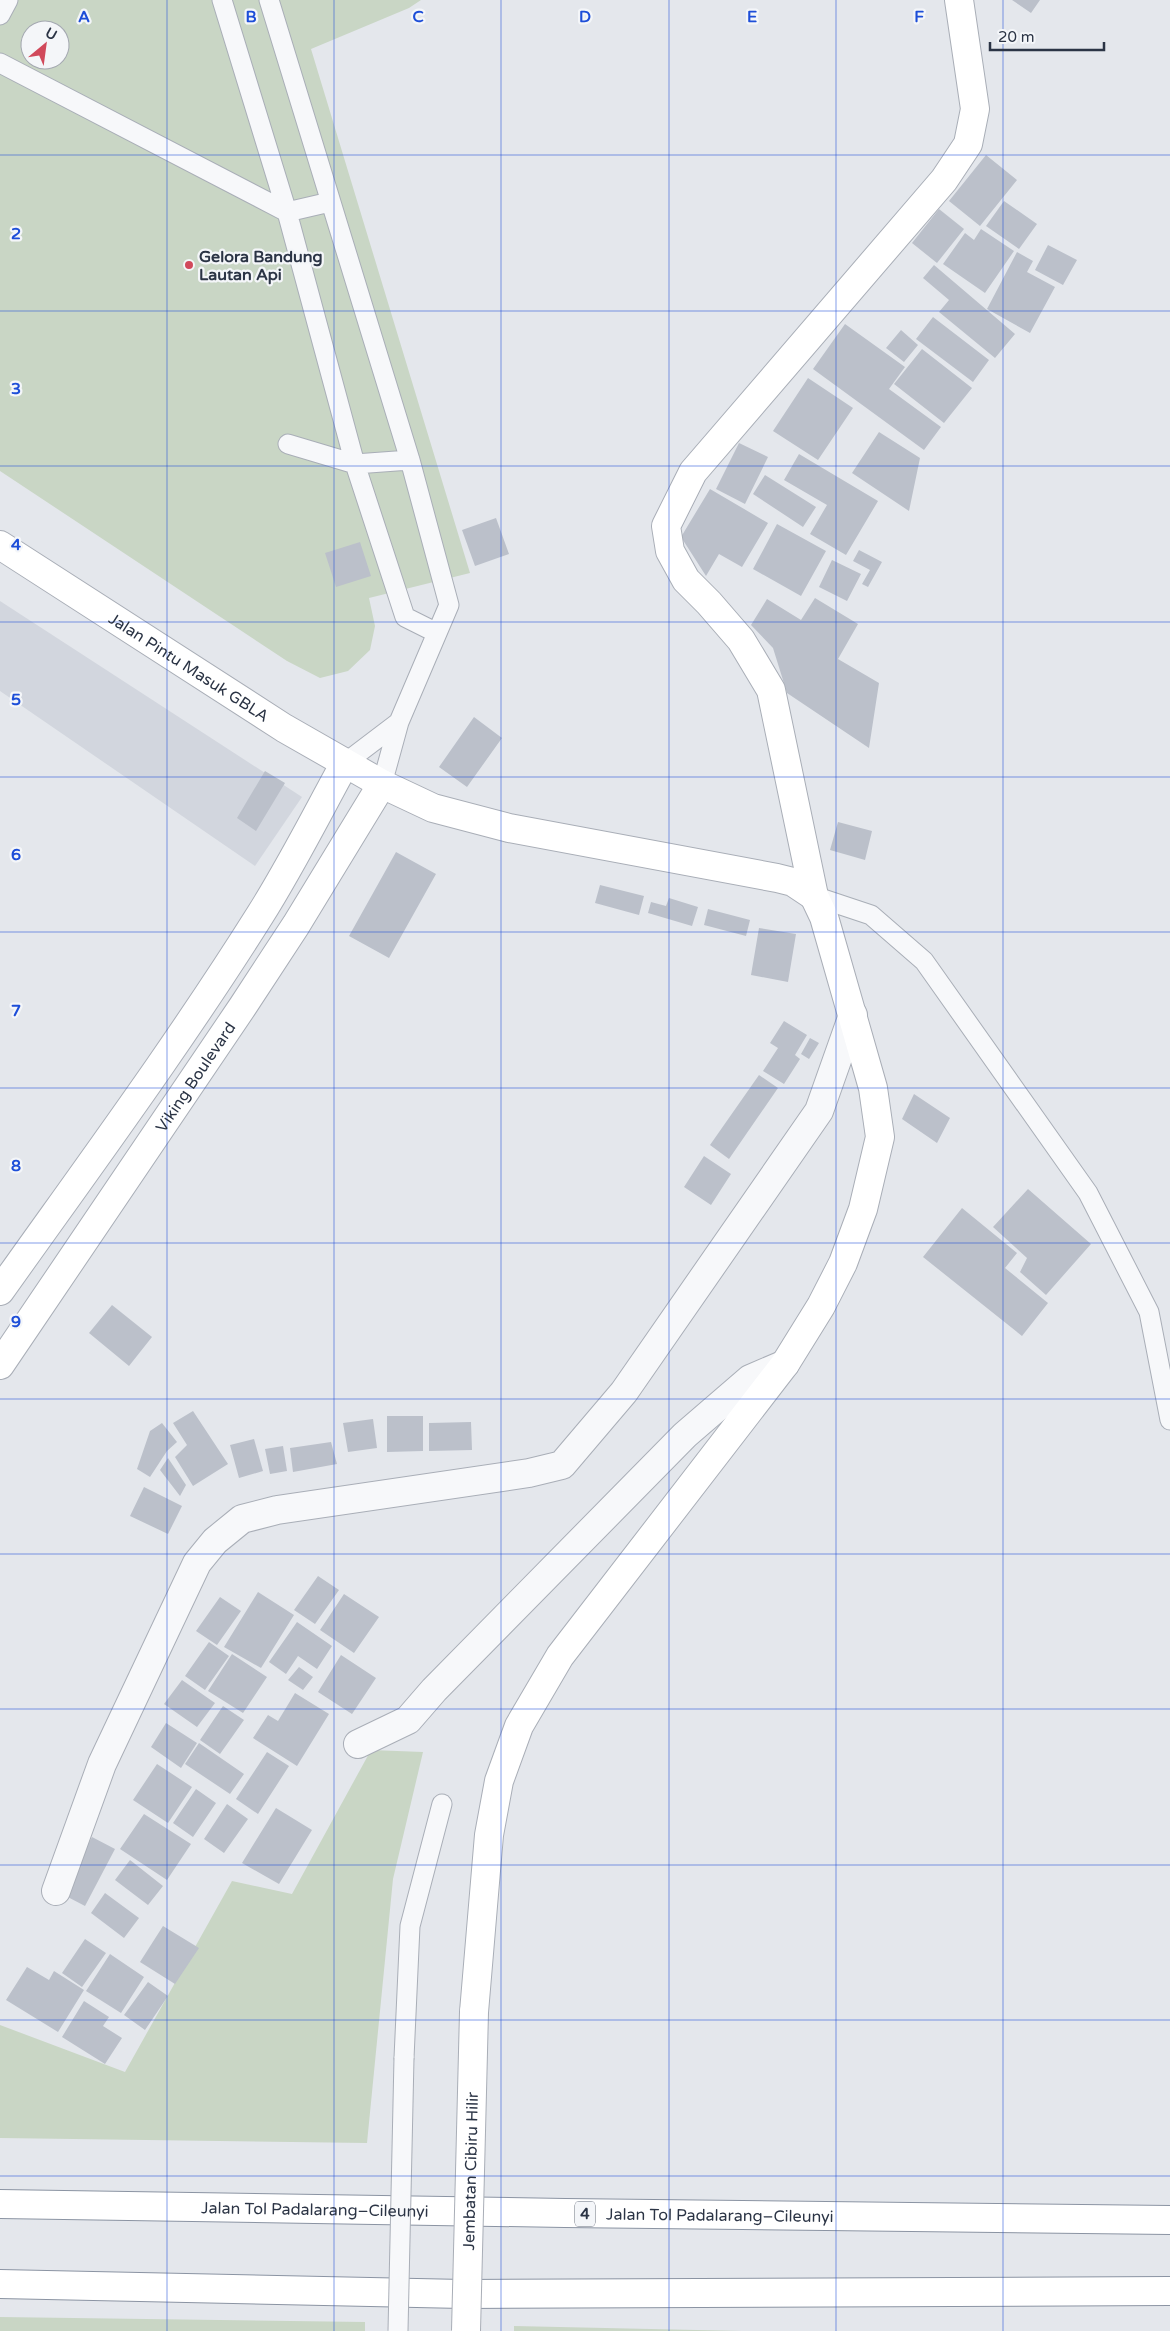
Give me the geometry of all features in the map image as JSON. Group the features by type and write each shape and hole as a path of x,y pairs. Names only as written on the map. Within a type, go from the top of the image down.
{"main road":[{"name":"Jembatan Cibiru Hilir","path":"466,2331 474,2012 489,1834 499,1781 520,1726 560,1656 785,1364 821,1306 843,1264 864,1210 880,1137 873,1088 854,1015 824,917 814,896 771,690 740,640 709,603 686,580 670,551 666,526 693,472 944,180 968,144 975,109 959,0"},
{"name":"Jalan Pintu Masuk GBLA","path":"0,545 284,728 382,784 433,808 490,823 777,878 793,882 814,896"},
{"path":"0,1291 133,1105 232,958 261,913 345,763"},
{"name":"Viking Boulevard","path":"0,1365 243,1006 296,925 382,784"},
{"name":"Jalan Tol Padalarang–Cileunyi","path":"0,2204 565,2214 1170,2220"},
{"path":"0,2284 462,2294 1170,2291"}],"street":[{"path":"56,1891 102,1764 197,1563 215,1541 242,1519 277,1510 530,1473 562,1465 624,1392 819,1111 854,1015"},
{"path":"358,1744 408,1720 434,1690 685,1434 750,1379 785,1364"}],"lane":[{"path":"0,15 8,0"},
{"path":"222,0 287,212 355,464 404,617 437,633"},
{"path":"269,0 410,460 449,605 399,722 382,784"},
{"path":"0,63 287,212 330,202"},
{"path":"288,444 355,464 410,460"},
{"path":"345,763 399,722"},
{"path":"814,896 871,915 924,961 1088,1193 1149,1312 1170,1420"},
{"path":"398,2331 404,2058 410,1926 442,1804"}],"shaded area":[{"path":"0,601 302,797 255,866 0,691"}],"green space":[{"name":"Gelora Bandung Lautan Api","path":"0,0 421,0 409,8 311,49 470,573 369,598 375,626 370,650 348,671 320,678 287,661 0,471"},
{"path":"371,1750 423,1752 393,1879 367,2143 0,2138 0,2025 125,2072 232,1881 292,1894"},
{"path":"0,2317 365,2322 365,2331 0,2331"},
{"path":"514,2326 742,2331 514,2331"}],"building":[{"path":"1012,0 1040,0 1031,13"},
{"path":"986,155 1017,180 980,226 949,201"},
{"path":"1004,201 1037,224 1019,249 986,226"},
{"path":"939,209 964,229 937,263 912,243"},
{"path":"981,229 1014,251 985,293 943,264 965,233 974,240"},
{"path":"1048,245 1077,260 1063,285 1035,270"},
{"path":"1017,252 1033,261 1027,272 1055,287 1030,333 987,309"},
{"path":"934,265 1015,334 995,358 939,312 949,300 923,278"},
{"path":"933,317 989,360 973,382 916,339"},
{"path":"845,324 905,367 889,389 941,427 924,450 813,369"},
{"path":"901,330 918,345 904,362 886,348"},
{"path":"922,349 972,388 944,423 894,384"},
{"path":"808,378 853,408 818,460 773,431"},
{"path":"879,432 920,458 909,511 852,473"},
{"path":"739,443 768,457 745,504 716,489"},
{"path":"799,454 878,501 846,555 810,534 827,505 784,480"},
{"path":"765,475 816,507 803,527 753,494"},
{"path":"710,489 768,523 742,567 719,554 706,576 681,537"},
{"path":"496,518 509,554 475,566 462,530"},
{"path":"777,524 826,551 801,596 753,569"},
{"path":"360,542 371,576 336,587 325,553"},
{"path":"859,550 882,562 868,587 862,584 870,570 853,561"},
{"path":"832,560 861,574 847,601 819,587"},
{"path":"815,598 858,624 838,659 879,683 869,748 787,693 773,648 751,625 767,599 801,620"},
{"path":"474,717 502,738 467,787 439,767"},
{"path":"265,771 285,783 256,831 237,818"},
{"path":"838,822 872,831 865,860 830,850"},
{"path":"396,852 436,874 389,958 349,936"},
{"path":"600,885 644,896 639,915 595,903"},
{"path":"669,898 698,907 692,926 648,913 651,902 666,906"},
{"path":"708,909 750,920 746,936 704,925"},
{"path":"759,928 796,934 788,982 751,975"},
{"path":"784,1021 807,1035 795,1055 800,1059 784,1084 763,1071 778,1048 770,1043"},
{"path":"810,1038 819,1043 809,1059 801,1054"},
{"path":"759,1075 778,1088 729,1159 710,1145"},
{"path":"914,1094 950,1118 937,1143 902,1119"},
{"path":"704,1156 731,1174 711,1205 684,1187"},
{"path":"1028,1189 1091,1244 1046,1295 1020,1272 1027,1258 993,1227"},
{"path":"962,1208 1017,1253 1005,1268 1048,1303 1022,1336 923,1257"},
{"path":"112,1305 152,1337 129,1366 89,1333"},
{"path":"193,1411 228,1464 193,1486 175,1457 187,1445 173,1423"},
{"path":"387,1416 423,1416 423,1451 387,1452"},
{"path":"373,1419 377,1448 348,1452 343,1423"},
{"path":"471,1422 472,1450 429,1451 429,1423"},
{"path":"162,1423 177,1442 167,1451 150,1477 137,1469 150,1431"},
{"path":"254,1439 263,1471 239,1478 230,1445"},
{"path":"331,1442 337,1464 293,1472 290,1448"},
{"path":"283,1446 287,1471 270,1474 265,1449"},
{"path":"168,1458 186,1485 180,1496 160,1470"},
{"path":"144,1487 182,1506 168,1534 130,1516"},
{"path":"318,1576 339,1590 315,1624 294,1610"},
{"path":"258,1592 294,1615 261,1668 224,1647"},
{"path":"344,1594 379,1617 354,1653 320,1630"},
{"path":"220,1597 241,1611 217,1645 196,1631"},
{"path":"297,1622 332,1646 317,1669 298,1656 286,1674 269,1662"},
{"path":"209,1642 229,1656 205,1690 185,1676"},
{"path":"232,1654 267,1677 243,1713 208,1691"},
{"path":"341,1655 376,1678 352,1714 318,1692"},
{"path":"299,1667 313,1677 303,1690 288,1680"},
{"path":"182,1680 215,1703 197,1727 164,1704"},
{"path":"295,1693 329,1714 297,1766 253,1738 268,1715 278,1721"},
{"path":"223,1706 244,1720 220,1754 200,1740"},
{"path":"166,1723 197,1743 181,1768 151,1747"},
{"path":"199,1743 244,1774 230,1794 185,1764"},
{"path":"267,1752 289,1766 258,1814 236,1799"},
{"path":"157,1764 192,1787 168,1823 133,1800"},
{"path":"196,1789 216,1803 193,1837 173,1823"},
{"path":"227,1804 248,1819 224,1853 204,1839"},
{"path":"276,1808 312,1830 279,1884 242,1863"},
{"path":"144,1814 191,1844 167,1880 120,1849"},
{"path":"92,1837 115,1849 85,1906 62,1894"},
{"path":"130,1860 163,1886 148,1905 115,1880"},
{"path":"105,1893 139,1918 124,1938 91,1913"},
{"path":"163,1926 199,1948 175,1984 140,1962"},
{"path":"85,1939 106,1953 82,1987 62,1973"},
{"path":"110,1954 144,1977 121,2013 86,1991"},
{"path":"27,1967 49,1980 54,1971 84,1990 58,2032 6,2000"},
{"path":"148,1982 168,1996 145,2030 124,2015"},
{"path":"84,2001 109,2017 103,2026 122,2038 105,2064 62,2037"}],"place":[{"name":"Gelora Bandung Lautan Api","path":"189,265"}]}
